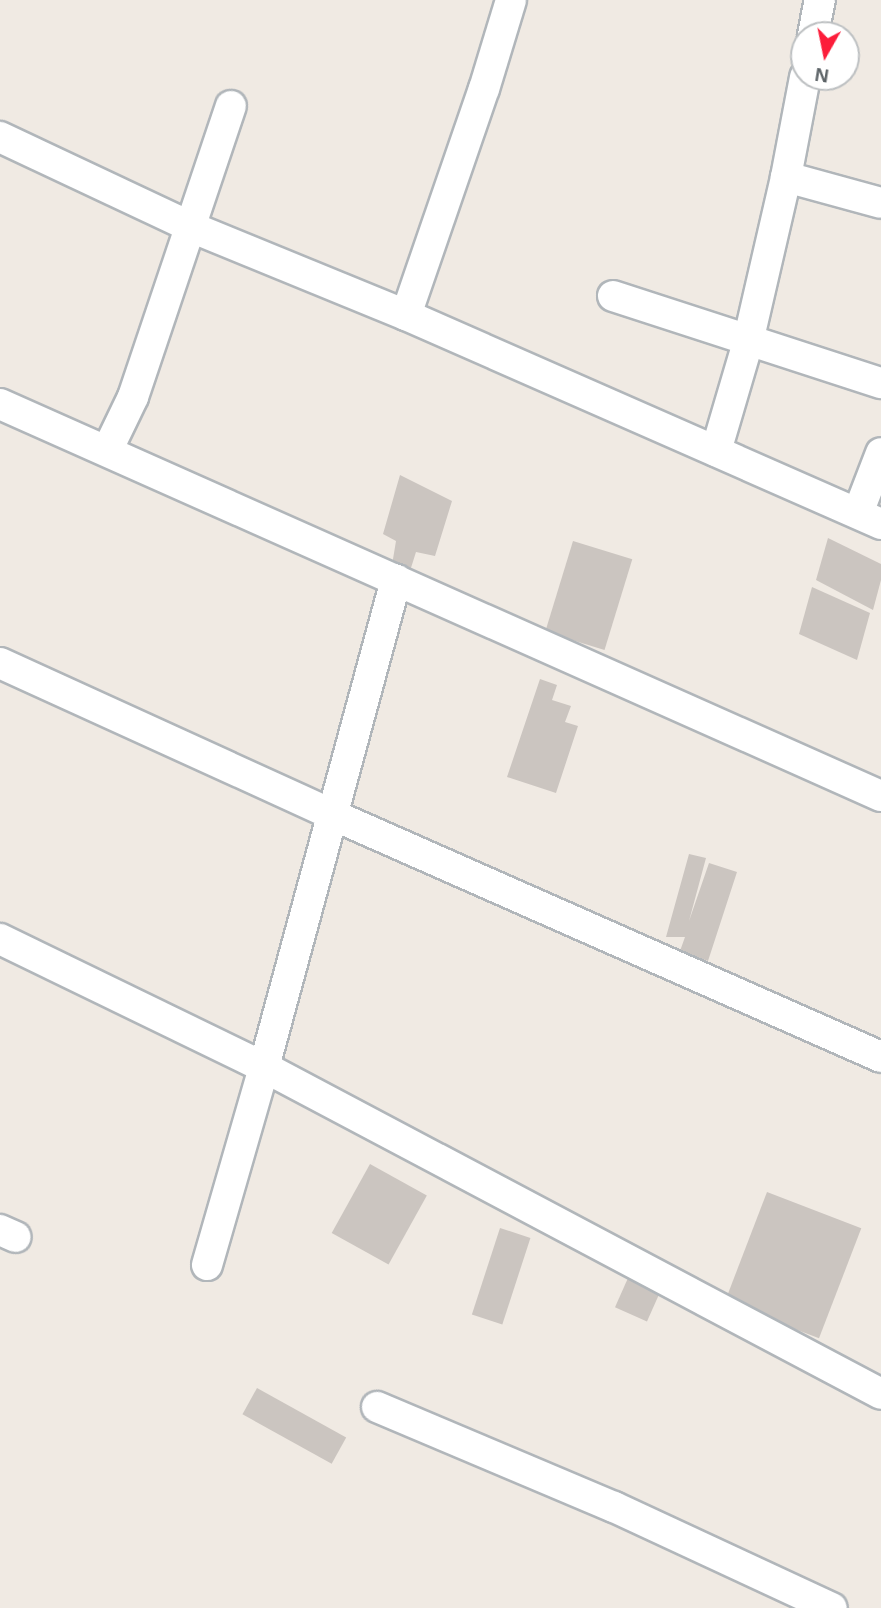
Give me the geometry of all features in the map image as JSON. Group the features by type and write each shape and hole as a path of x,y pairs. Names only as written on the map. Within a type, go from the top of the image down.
{"street":[{"path":"406,315 484,89 511,0"},
{"path":"816,21 820,0"},
{"path":"716,450 748,342 786,177 802,91"},
{"path":"107,451 133,397 232,106"},
{"path":"0,137 191,227 406,315 870,518 881,453"},
{"path":"786,177 881,203"},
{"path":"613,296 881,383"},
{"path":"0,404 881,796"},
{"path":"207,1265 264,1067 396,580"},
{"path":"0,663 333,815 881,1057"},
{"path":"0,939 264,1067 881,1394"},
{"path":"377,1407 614,1507 832,1608"}],"building":[{"path":"400,475 452,501 435,556 416,552 410,571 392,565 396,541 383,534"},
{"path":"828,538 881,564 881,580 873,610 816,580"},
{"path":"573,541 632,559 605,650 545,632"},
{"path":"812,587 870,613 857,660 799,634"},
{"path":"540,679 557,685 552,700 571,706 565,722 578,726 556,793 507,777"},
{"path":"689,854 706,858 689,921 709,863 737,872 708,961 680,951 685,937 666,937"},
{"path":"370,1164 427,1196 389,1265 332,1233"},
{"path":"767,1192 861,1228 819,1338 725,1302"},
{"path":"500,1228 530,1238 502,1324 472,1315"},
{"path":"628,1278 660,1292 647,1321 615,1307"},
{"path":"257,1388 346,1437 332,1464 242,1414"}]}
